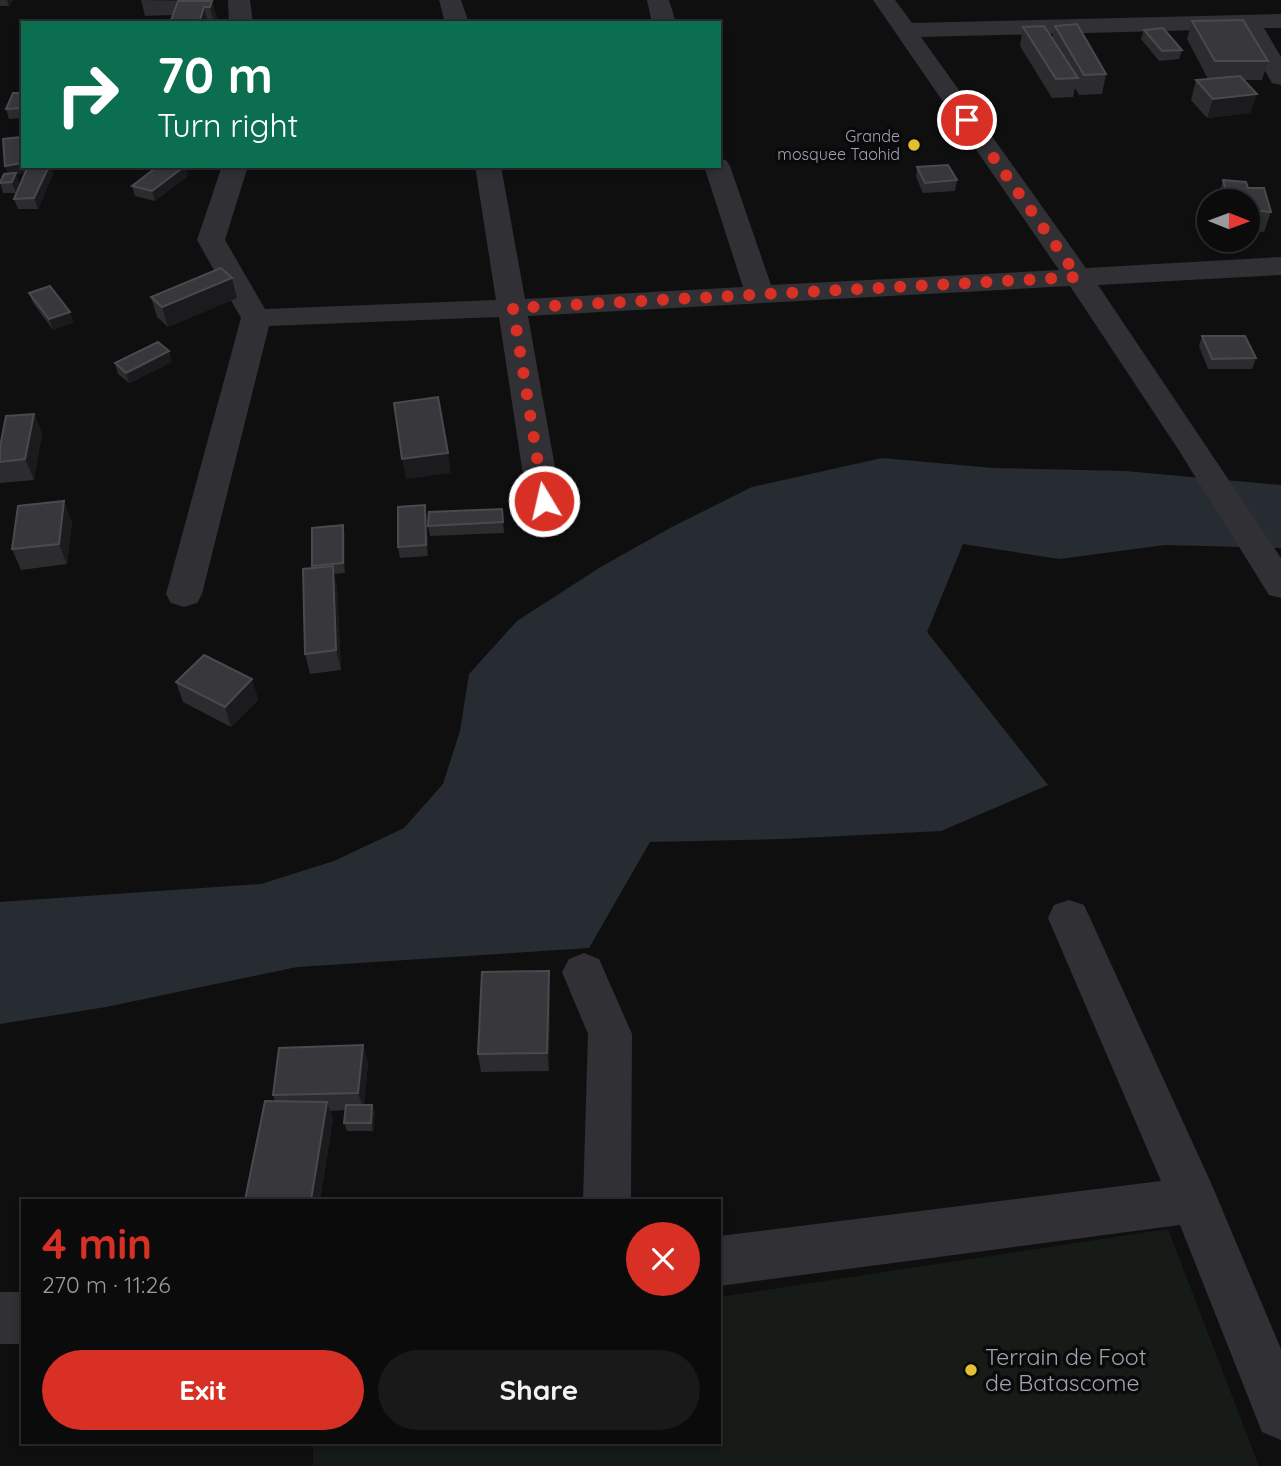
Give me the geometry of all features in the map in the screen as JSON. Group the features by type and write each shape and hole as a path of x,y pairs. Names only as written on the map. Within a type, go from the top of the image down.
{"street":[{"path":"239,0 242,21"},
{"path":"450,0 456,21"},
{"path":"657,0 663,21"},
{"path":"884,0 1078,277 1192,446 1281,586"},
{"path":"904,30 1281,21"},
{"path":"1249,22 1281,78"},
{"path":"184,594 256,318 211,240 234,168"},
{"path":"488,168 544,501"},
{"path":"718,168 760,295"},
{"path":"256,318 513,308 1281,266"},
{"path":"1069,918 1194,1200 1281,1413"},
{"path":"584,972 610,1034 607,1199"},
{"path":"721,1261 1194,1200"},
{"path":"0,1318 21,1318"}],"shaded area":[{"path":"882,458 993,468 1125,471 1281,485 1281,548 1165,545 1059,559 963,544 927,632 1048,785 941,831 650,842 589,948 297,967 106,1007 0,1024 0,902 261,884 334,861 404,828 443,784 460,731 469,674 517,621 599,568 670,528 752,487"},
{"name":"Terrain de Foot de Batascome","path":"1168,1229 1259,1466 313,1466 313,1444 721,1444 721,1297"}],"building":[{"path":"178,1 212,1 210,7 204,7 200,21 171,21"},
{"path":"1243,20 1268,61 1215,61 1192,21"},
{"path":"1077,24 1106,74 1084,75 1055,26"},
{"path":"1044,26 1078,78 1056,79 1023,27"},
{"path":"1163,28 1182,50 1162,51 1144,30"},
{"path":"1240,76 1257,94 1213,99 1196,80"},
{"path":"13,93 21,93 21,108 6,109"},
{"path":"20,137 21,163 5,166 3,139"},
{"path":"948,165 957,180 925,183 917,167"},
{"path":"27,168 48,168 34,198 14,199"},
{"path":"155,168 182,168 152,191 132,186"},
{"path":"16,173 12,182 0,183 4,174"},
{"path":"1223,180 1246,182 1248,188 1264,188 1271,212 1260,211 1260,189 1226,189"},
{"path":"221,268 232,278 162,307 151,297"},
{"path":"50,286 70,312 49,319 29,293"},
{"path":"1202,336 1245,336 1256,358 1212,359"},
{"path":"158,342 169,351 126,373 115,363"},
{"path":"438,397 448,453 402,459 394,403"},
{"path":"34,414 25,459 0,462 6,416"},
{"path":"64,501 59,544 12,549 18,506"},
{"path":"425,505 426,545 398,547 398,507"},
{"path":"502,509 503,522 428,526 429,512"},
{"path":"343,525 343,563 312,566 312,528"},
{"path":"333,566 336,650 305,654 303,569"},
{"path":"204,655 252,679 225,707 176,682"},
{"path":"549,971 547,1053 478,1054 482,972"},
{"path":"363,1045 358,1093 273,1095 279,1048"},
{"path":"265,1101 327,1102 311,1199 245,1199"},
{"path":"346,1105 372,1105 371,1123 344,1123"}],"place":[{"name":"Grande mosquee Taohid","path":"914,145"},
{"name":"Terrain de Foot de Batascome","path":"971,1370"}],"route":[{"path":"544,501 513,308 1078,277 967,120"}]}
